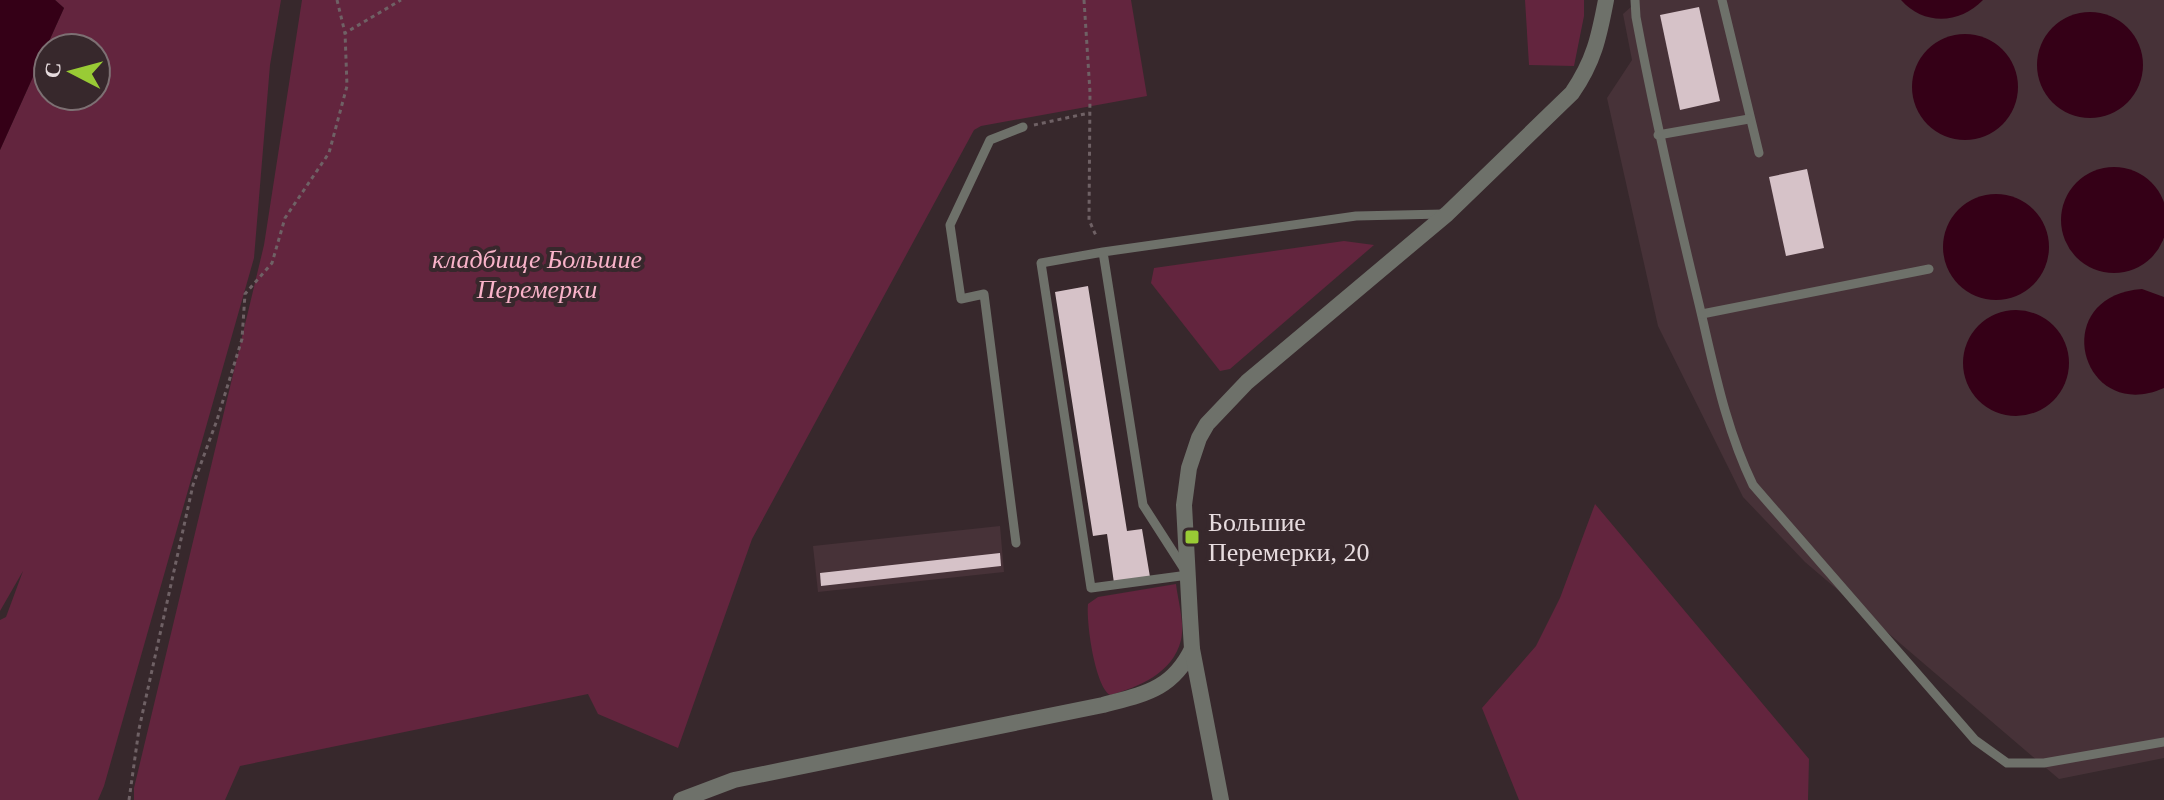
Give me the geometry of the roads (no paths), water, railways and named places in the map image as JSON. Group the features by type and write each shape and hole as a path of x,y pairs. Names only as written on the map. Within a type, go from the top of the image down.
{"street":[{"path":"1221,800 1192,649 1184,505 1194,451 1207,424 1247,382 1447,214 1572,93 1592,59 1606,0"},
{"path":"681,800 734,780 1103,705 1151,692 1176,674 1192,649"}],"lane":[{"path":"1635,0 1658,135 1722,405 1737,452 1753,485 1975,740 2007,763 2032,763 2164,742"},
{"path":"1722,0 1759,153"},
{"path":"1658,135 1749,119"},
{"path":"1016,543 984,294 961,299 950,225 990,140 1023,127"},
{"path":"1103,252 1143,505 1188,575 1091,588 1041,263 1103,252 1356,216 1447,214"},
{"path":"1702,314 1929,269"}],"place":[{"name":"Большие Перемерки, 20","path":"1192,537"}],"park label":[{"name":"кладбище Большие Перемерки","path":"537,274"}]}
